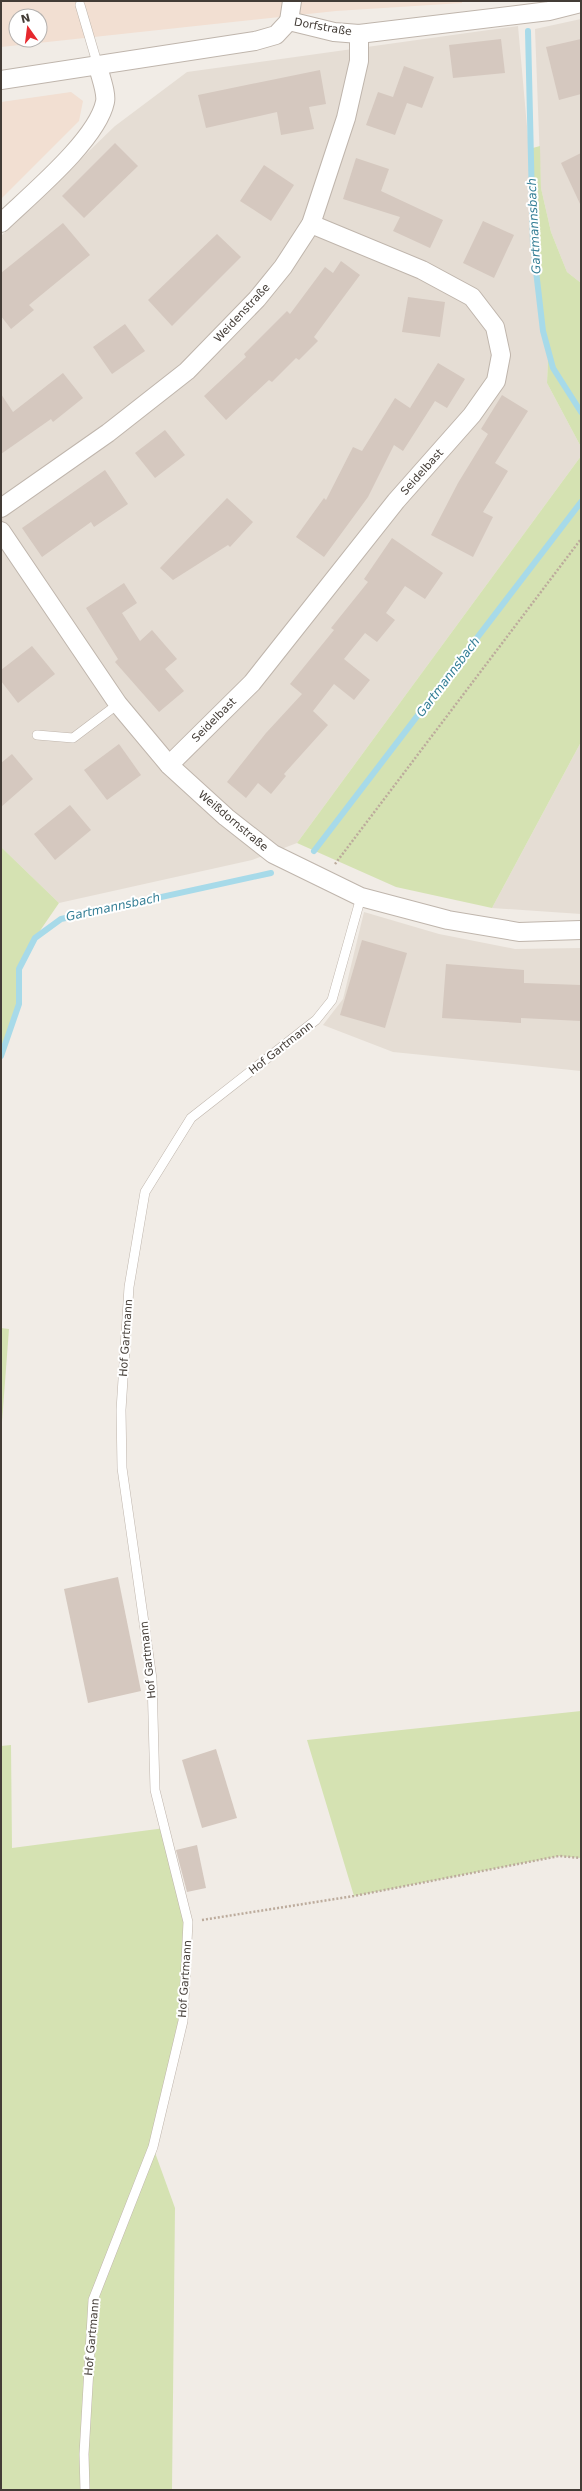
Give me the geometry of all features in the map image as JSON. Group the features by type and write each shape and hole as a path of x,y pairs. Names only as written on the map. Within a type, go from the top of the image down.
{"street":[{"path":"289,21 292,1"},
{"name":"Dorfstraße","path":"1,80 255,41 276,35 289,21 334,32 360,34 549,11 581,3"},
{"name":"Weidenstraße","path":"1,508 108,433 187,371 257,299 283,267 311,224 346,118 359,61 360,34"},
{"path":"1,223 72,153 98,120 106,101 98,66"},
{"name":"Seidelbast","path":"169,765 252,683 396,501 472,416 496,381 501,355 495,326 472,297 422,270 311,224"},
{"name":"Weißdornstraße","path":"1,531 69,634 118,704 169,765 226,817 273,854 323,880 361,897 448,920 519,932 581,930"}],"lane":[{"path":"80,5 98,66"},
{"path":"37,735 73,738 118,704"},
{"name":"Hof Gartmann","path":"85,2490 84,2454 93,2300 153,2147 183,2020 188,1922 155,1790 152,1679 122,1468 121,1410 132,1273 145,1192 191,1118 316,1020 332,1000 361,897"}],"path":[{"path":"323,880 581,539"},
{"path":"188,1922 354,1896 560,1856 581,1858"}],"shaded area":[{"path":"1,1 462,1 462,3 336,11 48,42 48,8 8,8 8,46 1,47"},
{"path":"581,19 581,283 567,272 551,232 541,188 535,29"},
{"path":"518,26 529,149 534,244 548,359 547,383 581,447 581,456 297,843 252,860 59,903 1,847 1,236 115,126 187,72"},
{"path":"71,92 83,101 79,121 1,199 1,102"},
{"path":"581,742 581,914 492,908"},
{"path":"364,912 439,934 515,949 581,948 581,1071 393,1052 323,1025 343,999"}],"green space":[{"path":"540,146 541,188 551,232 567,272 581,283 581,447 547,383 548,359 534,244 529,149"},
{"path":"581,456 581,742 492,908 396,887 297,843"},
{"path":"1,847 59,903 35,938 19,969 19,1004 1,1056"},
{"path":"1,1328 9,1329 1,1435"},
{"path":"581,1711 581,1858 559,1856 354,1896 307,1740"},
{"path":"11,1745 12,1848 165,1828 188,1922 183,2021 153,2147 175,2208 172,2490 1,2490 1,1746"}],"building":[{"path":"501,39 505,73 453,78 449,45"},
{"path":"581,39 581,94 559,100 546,47"},
{"path":"404,66 434,77 422,108 407,103 395,135 366,125 378,92 393,97"},
{"path":"320,70 326,104 309,107 314,129 281,135 277,112 206,128 198,95"},
{"path":"115,143 138,166 84,218 62,196"},
{"path":"581,153 581,206 561,163"},
{"path":"356,158 389,169 381,191 443,220 430,248 393,231 400,217 343,199"},
{"path":"264,165 294,185 271,221 240,201"},
{"path":"483,221 514,235 494,278 463,263"},
{"path":"63,223 90,255 29,305 34,310 11,329 1,316 1,273"},
{"path":"217,234 241,257 172,326 148,300"},
{"path":"341,261 360,275 314,337 318,341 299,360 296,358 272,382 269,380 226,420 204,396 246,357 244,354 287,311 290,314 325,267 333,273"},
{"path":"408,297 445,302 440,337 402,332"},
{"path":"125,324 145,351 112,374 93,347"},
{"path":"438,363 465,379 447,408 435,401 403,451 394,445 368,497 324,557 296,537 324,498 326,500 353,447 362,451 395,398 410,408"},
{"path":"63,373 83,398 53,422 51,419 1,454 1,394 13,412"},
{"path":"502,395 528,411 495,463 508,471 483,512 493,517 473,557 431,535 458,483 488,434 481,429"},
{"path":"165,430 185,455 155,478 135,453"},
{"path":"105,470 128,504 94,527 91,522 42,557 22,528"},
{"path":"227,498 253,522 230,547 228,545 173,580 160,568"},
{"path":"392,538 443,573 425,599 405,586 386,613 395,620 377,642 365,633 344,659 370,680 354,700 334,684 313,711 328,725 284,774 286,776 271,794 258,783 246,798 227,782 266,733 302,694 290,684 334,630 331,628 368,582 364,579"},
{"path":"124,583 137,603 122,613 140,641 152,630 177,659 165,669 184,691 159,712 115,662 118,659 86,608"},
{"path":"32,646 55,674 18,703 1,681 1,670"},
{"path":"119,744 141,775 107,800 84,770"},
{"path":"12,754 33,779 1,807 1,763"},
{"path":"70,805 91,830 55,860 34,834"},
{"path":"362,940 407,953 385,1028 340,1015"},
{"path":"446,964 524,970 524,983 581,985 581,1021 521,1018 521,1023 442,1018"},
{"path":"118,1577 141,1691 88,1703 64,1589"},
{"path":"216,1749 237,1818 202,1828 182,1760"},
{"path":"197,1845 206,1888 187,1892 176,1850"}],"waterway":[{"name":"Gartmannsbach","path":"528,31 533,245 543,331 553,368 581,412"},
{"name":"Gartmannsbach","path":"314,851 581,502"},
{"name":"Gartmannsbach","path":"1,1056 19,1004 19,969 35,938 61,919 271,873"}]}
